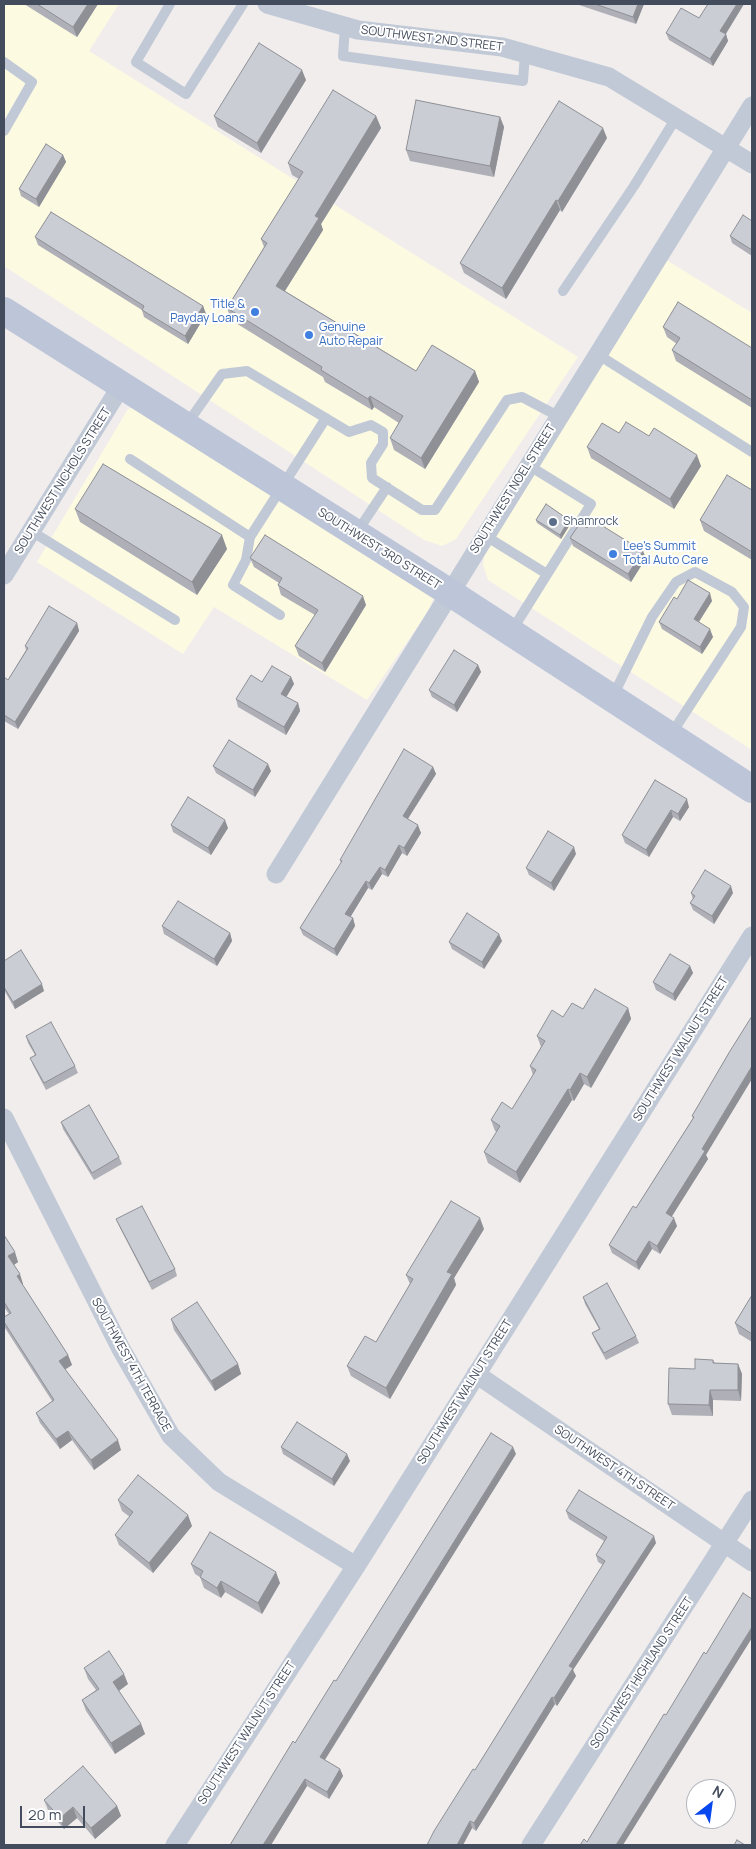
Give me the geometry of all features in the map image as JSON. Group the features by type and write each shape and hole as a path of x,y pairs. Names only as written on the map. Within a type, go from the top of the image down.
{"main road":[{"name":"SOUTHWEST 3RD STREET","path":"4,311 448,592 752,789"}],"street":[{"name":"SOUTHWEST 2ND STREET","path":"267,4 358,30 502,47 609,77 752,164"},
{"name":"SOUTHWEST NOEL STREET","path":"276,874 448,592 752,106"},
{"name":"SOUTHWEST NICHOLS STREET","path":"4,575 121,386"},
{"name":"SOUTHWEST WALNUT STREET","path":"175,1845 356,1566 752,936"},
{"name":"SOUTHWEST 4TH TERRACE","path":"4,1118 120,1349 171,1436 219,1482 356,1566"},
{"name":"SOUTHWEST 4TH STREET","path":"476,1374 752,1562"},
{"name":"SOUTHWEST HIGHLAND STREET","path":"531,1845 752,1500"}],"lane":[{"path":"170,4 136,62 186,94 244,4"},
{"path":"345,26 343,56 523,81 525,54"},
{"path":"4,62 32,82 4,131"},
{"path":"563,291 634,186 676,118"},
{"path":"597,354 752,452"},
{"path":"185,427 222,374 247,371 349,432 371,425 383,432 383,444 371,464 372,478 422,510 435,510 507,400 522,397 558,416"},
{"path":"280,615 233,585 246,560 250,536 280,486 326,418"},
{"path":"130,459 250,536"},
{"path":"510,633 591,504 528,465"},
{"path":"356,534 387,487"},
{"path":"31,531 175,620"},
{"path":"484,535 547,574"},
{"path":"612,699 652,617 676,582 695,572 732,592 744,607 741,627 670,737"}],"shaded area":[{"path":"4,4 119,4 89,51 578,357 456,539 442,546 424,540 4,266"},
{"path":"665,259 752,313 752,750 488,580 483,565 485,547"},
{"path":"142,405 435,593 429,610 367,700 214,607 183,654 37,562 128,409"}],"building":[{"path":"37,4 88,4 73,27"},
{"path":"595,4 638,4 633,17"},
{"path":"708,4 737,4 720,31 726,34 710,59 666,33 681,8 699,18"},
{"path":"259,43 302,70 257,143 214,116"},
{"path":"333,90 376,116 315,216 319,218 276,286 416,371 432,345 475,371 421,458 390,438 403,416 370,396 368,399 321,370 322,367 227,308 267,243 261,239 303,172 288,163"},
{"path":"416,100 500,117 490,166 406,150"},
{"path":"559,101 603,128 502,288 460,263"},
{"path":"46,144 63,155 36,199 19,189"},
{"path":"51,212 203,306 185,336 142,310 144,306 35,237"},
{"path":"743,215 752,221 752,250 730,236"},
{"path":"678,302 752,348 752,400 672,350 680,338 663,327"},
{"path":"626,422 649,436 654,428 697,455 670,499 587,447 602,423 619,433"},
{"path":"103,464 222,535 192,582 75,509"},
{"path":"727,475 752,490 752,552 700,520"},
{"name":"Shamrock","path":"546,504 569,520 560,535 536,520"},
{"name":"Lee's Summit Total Auto Care","path":"593,520 643,551 628,574 570,538 580,523 587,528"},
{"path":"265,535 363,596 322,663 295,646 318,610 278,585 282,578 250,558"},
{"path":"688,580 710,593 694,619 710,629 700,647 659,622 674,597 677,599"},
{"path":"49,606 77,623 15,722 4,715 4,677 8,680 28,648 25,646"},
{"path":"454,650 478,665 454,705 429,690"},
{"path":"272,666 291,677 281,694 298,703 284,727 236,699 251,675 262,682"},
{"path":"229,740 268,764 253,790 213,766"},
{"path":"404,749 433,767 403,816 418,825 404,848 399,845 385,870 380,867 369,883 366,881 345,914 353,918 334,949 300,928 342,861 340,860"},
{"path":"655,780 687,799 678,814 671,810 646,850 622,835"},
{"path":"188,797 225,820 208,848 171,825"},
{"path":"548,831 574,847 551,883 526,868"},
{"path":"705,870 731,886 712,916 690,903 695,896 691,893"},
{"path":"178,901 230,933 214,959 162,926"},
{"path":"467,913 499,934 482,962 449,942"},
{"path":"21,950 42,984 13,1002 4,987 4,961"},
{"path":"670,954 690,966 673,994 653,982"},
{"path":"595,989 628,1008 587,1077 580,1073 570,1090 568,1089 516,1172 484,1152 500,1126 491,1120 502,1102 512,1109 536,1070 530,1066 545,1041 537,1036 552,1010 563,1017 572,1003 583,1009"},
{"path":"752,1016 752,1066 702,1149 705,1151 666,1213 674,1218 657,1246 649,1241 636,1262 609,1245 633,1206 636,1208 694,1117 692,1116"},
{"path":"51,1022 75,1066 44,1083 30,1058 36,1055 26,1036"},
{"path":"89,1105 119,1157 92,1173 61,1122"},
{"path":"451,1201 480,1218 447,1272 452,1274 386,1388 347,1366 365,1336 376,1342 413,1279 406,1275"},
{"path":"142,1206 175,1269 149,1282 116,1219"},
{"path":"4,1235 15,1252 8,1256 20,1274 17,1276 68,1355 59,1361 118,1440 91,1460 68,1431 56,1439 36,1413 54,1400 4,1322 4,1317 11,1313 4,1302"},
{"path":"607,1283 636,1336 604,1353 592,1333 600,1329 583,1297"},
{"path":"752,1295 752,1334 735,1323"},
{"path":"197,1302 238,1364 211,1381 171,1319"},
{"path":"695,1359 713,1360 713,1363 738,1364 738,1390 710,1390 709,1405 668,1404 669,1368 695,1369"},
{"path":"297,1422 347,1454 332,1479 281,1447"},
{"path":"491,1433 513,1447 320,1757 340,1769 327,1792 305,1779 263,1845 230,1845 293,1741 295,1743 334,1680 336,1681"},
{"path":"138,1475 188,1515 149,1563 115,1535 133,1512 118,1500"},
{"path":"579,1490 654,1536 569,1666 573,1668 554,1698 552,1697 474,1823 470,1821 457,1845 427,1845 434,1831 473,1769 475,1770 605,1561 596,1555 607,1537 566,1511"},
{"path":"210,1532 276,1572 258,1603 221,1581 217,1588 200,1577 203,1571 191,1564"},
{"path":"743,1593 752,1599 752,1627 616,1845 580,1845 584,1839 587,1842 664,1714 666,1715 704,1652 706,1654"},
{"path":"109,1651 124,1674 113,1682 141,1724 111,1743 82,1700 99,1689 84,1668"},
{"path":"83,1766 117,1806 91,1828 73,1807 60,1818 44,1800"},
{"path":"737,1840 745,1845 734,1845"}],"place":[{"name":"Title & Payday Loans","path":"255,312"},
{"name":"Genuine Auto Repair","path":"309,335"},
{"name":"Shamrock","path":"553,522"},
{"name":"Lee's Summit Total Auto Care","path":"613,554"}]}
